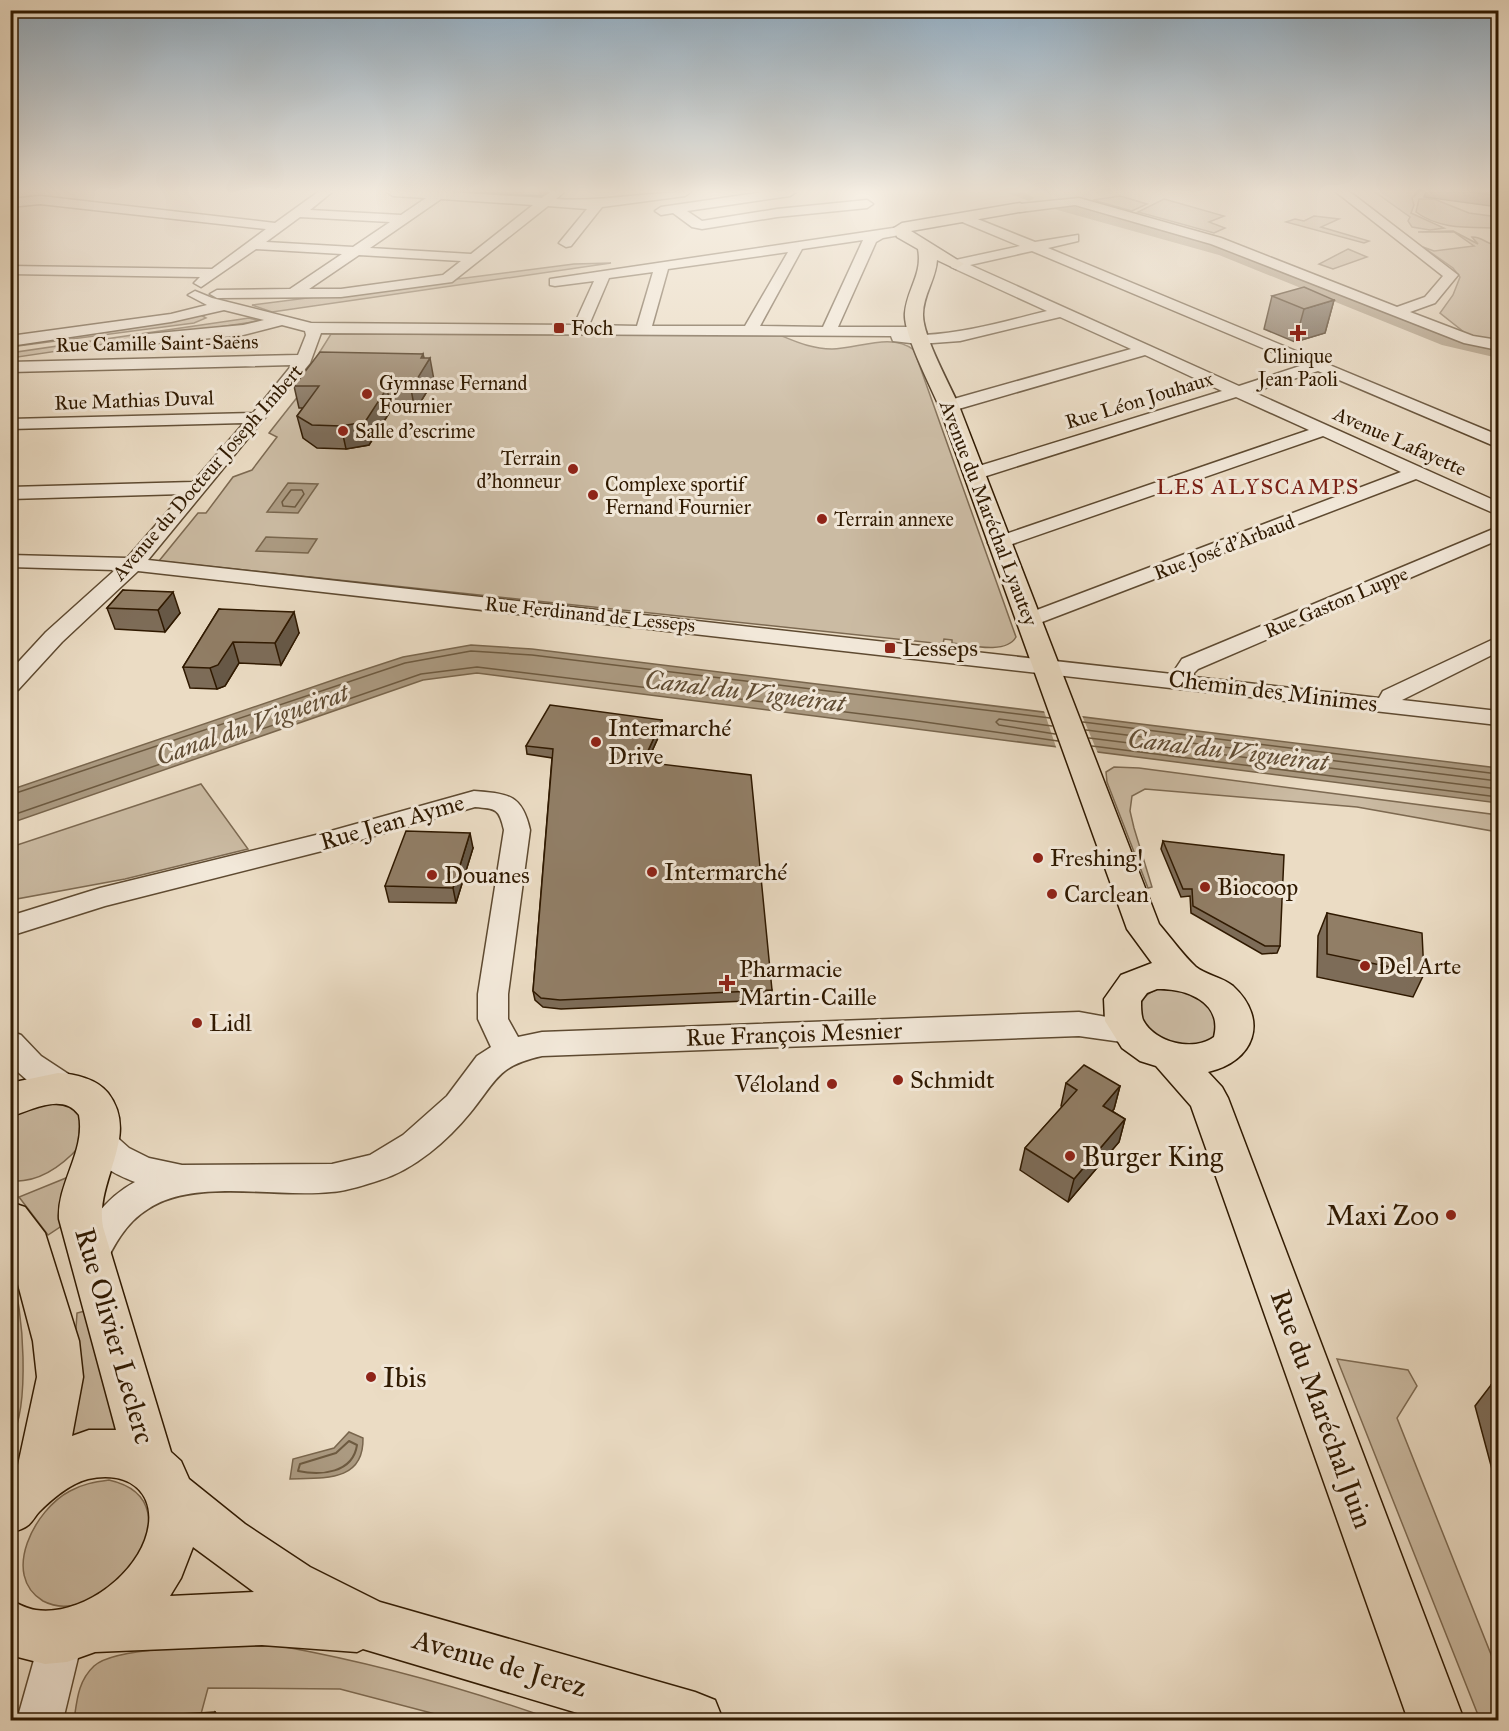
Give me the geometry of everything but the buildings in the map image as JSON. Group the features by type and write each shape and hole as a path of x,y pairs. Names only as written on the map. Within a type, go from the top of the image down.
{"main road":[{"path":"918,331 928,273"},
{"name":"Avenue du Maréchal Lyautey","path":"918,331 949,405 998,543 1048,666 1144,929"},
{"path":"1144,929 1185,978"},
{"path":"1144,929 1144,979"},
{"path":"1124,1020 1126,990 1144,979 1164,975 1185,978 1210,988 1220,996 1233,1014 1235,1033 1213,1076"},
{"name":"Rue du Maréchal Juin","path":"1124,1020 1154,1051 1213,1076 1436,1720"},
{"path":"10,1101 41,1090 65,1088"},
{"name":"Rue Olivier Leclerc","path":"40,1633 126,1606 150,1581 166,1552 175,1524 89,1259 80,1208 99,1142 101,1112 96,1102 84,1094 65,1088"},
{"path":"10,1220 30,1246 56,1341 60,1377 25,1494"},
{"path":"25,1494 68,1462 99,1453 127,1453 162,1480"},
{"name":"Avenue de Jerez","path":"162,1480 227,1542 291,1586 374,1627 695,1720"},
{"name":"Avenue de Jerez","path":"40,1633 262,1618 374,1627"}],"street":[{"path":"199,273 214,273"},
{"path":"187,315 195,289 214,273"},
{"path":"10,341 187,315 249,297 292,294 324,273"},
{"path":"195,295 341,293 447,279 455,273"},
{"path":"555,282 616,273"},
{"path":"644,328 660,273"},
{"path":"751,329 782,273"},
{"path":"829,330 855,273"},
{"name":"Avenue Lafayette","path":"975,273 1498,509"},
{"path":"1096,273 1498,441"},
{"path":"1302,273 1469,340 1498,345"},
{"path":"1398,311 1430,300 1451,275 1448,273"},
{"path":"580,328 603,275"},
{"path":"195,295 223,306 311,328 918,331"},
{"path":"852,331 905,325 918,331 952,339 1061,312"},
{"path":"129,342 243,330 280,320"},
{"name":"Avenue du Docteur Joseph Imbert","path":"10,685 54,637 133,564 258,418 304,360 314,335 311,328"},
{"path":"10,359 70,350"},
{"path":"949,405 1145,350"},
{"name":"Rue Camille Saint-Saëns","path":"10,367 304,360"},
{"name":"Rue Léon Jouhaux","path":"973,474 1318,366"},
{"name":"Rue Mathias Duval","path":"10,424 258,418"},
{"path":"998,543 1325,430"},
{"name":"Rue José d'Arbaud","path":"1029,621 1418,472"},
{"path":"10,493 196,488"},
{"name":"Rue Gaston Luppe","path":"1183,680 1183,672 1190,664 1498,532"},
{"name":"Rue Ferdinand de Lesseps","path":"10,561 133,564 1048,666"},
{"path":"1389,705 1391,696 1498,644"},
{"name":"Chemin des Minimes","path":"1048,666 1498,718"},
{"name":"Rue Jean Ayme","path":"10,926 100,898 299,848 474,799 502,802 513,812 517,830 493,994 493,1019 509,1051"},
{"name":"Rue Jean Ayme","path":"10,910 100,898"},
{"name":"Rue François Mesnier","path":"509,1051 542,1044 1079,1024 1124,1020"},
{"name":"Rue Olivier Leclerc","path":"10,1042 30,1065 65,1088"},
{"path":"99,1142 125,1164 158,1176 182,1179 332,1178 378,1167 416,1145 458,1105 488,1065 509,1051"},
{"path":"89,1259 100,1235 122,1206 157,1186 182,1179"},
{"path":"40,1633 40,1720"}],"shaded area":[{"path":"505,273 543,273 272,312 252,305"},
{"path":"1457,273 1498,273 1498,341 1469,336 1440,313 1453,295 1460,277"},
{"path":"201,315 206,318 194,323 11,347 11,344"},
{"path":"249,318 260,321 11,358 10,353"},
{"name":"Complexe sportif Fernand Fournier","path":"331,334 782,336 825,349 885,342 905,345 914,350 1016,637 1004,646 987,648 952,643 952,640 944,639 943,644 159,561 198,513 206,513 233,477 252,470 277,437 269,433 325,362 314,361"},
{"path":"1114,767 1139,768 1498,815 1498,832 1357,807 1145,789 1132,796 1130,811 1152,887 1148,888 1107,782 1106,772"},
{"path":"201,784 248,849 125,879 11,900 11,847"},
{"path":"1161,988 1187,989 1217,1011 1214,1037 1188,1045 1168,1042 1151,1033 1144,1024 1139,1008 1147,995"},
{"path":"43,1097 83,1109 80,1146 49,1172 31,1179 11,1181 10,1109"},
{"path":"66,1178 63,1225 48,1235 19,1197"},
{"path":"11,1273 16,1289 22,1332 23,1382 17,1424 11,1439"},
{"path":"85,1311 119,1426 112,1434 60,1444 74,1361 77,1313"},
{"path":"1337,1359 1408,1370 1417,1386 1397,1418 1498,1672 1498,1720 1480,1720"},
{"path":"109,1480 136,1493 148,1513 146,1536 135,1561 116,1583 93,1599 67,1606 43,1601 30,1590 24,1575 23,1560 27,1543 35,1527 45,1512 70,1491 84,1485"},
{"path":"280,1646 418,1677 554,1720 458,1720 340,1689 208,1688 201,1714 117,1720 74,1720 79,1691 85,1678 94,1666 108,1659 128,1653 154,1650"}],"water":[{"path":"288,483 318,484 298,513 267,512"},
{"path":"266,537 317,539 308,553 256,551"},
{"name":"Canal du Vigueirat","path":"471,645 532,649 1498,768 1498,803 477,673 423,680 11,823 10,790 403,657"},
{"path":"349,1432 363,1438 362,1452 357,1463 349,1470 340,1475 328,1477 290,1479 293,1459 334,1448"}],"pier":[{"path":"1043,708 1081,713 1099,756 1057,750"}],"waterway":[{"path":"1275,273 1447,342 1498,354"}],"place":[{"name":"Foch","path":"559,328"},
{"name":"Clinique Jean Paoli","path":"1298,333"},
{"name":"Gymnase Fernand Fournier","path":"367,394"},
{"name":"Salle d'escrime","path":"343,431"},
{"name":"Terrain d'honneur","path":"573,469"},
{"name":"Complexe sportif Fernand Fournier","path":"593,495"},
{"name":"Terrain annexe","path":"822,519"},
{"name":"Lesseps","path":"890,648"},
{"name":"Intermarché Drive","path":"596,742"},
{"name":"Freshing!","path":"1038,858"},
{"name":"Intermarché","path":"652,872"},
{"name":"Douanes","path":"432,875"},
{"name":"Biocoop","path":"1205,887"},
{"name":"Carclean","path":"1052,894"},
{"name":"Del Arte","path":"1365,966"},
{"name":"Pharmacie Martin-Caille","path":"727,983"},
{"name":"Lidl","path":"197,1023"},
{"name":"Schmidt","path":"898,1080"},
{"name":"Véloland","path":"832,1084"},
{"name":"Burger King","path":"1070,1156"},
{"name":"Maxi Zoo","path":"1451,1215"},
{"name":"Ibis","path":"371,1377"}],"district":[{"name":"LES ALYSCAMPS","path":"1258,486"}]}
